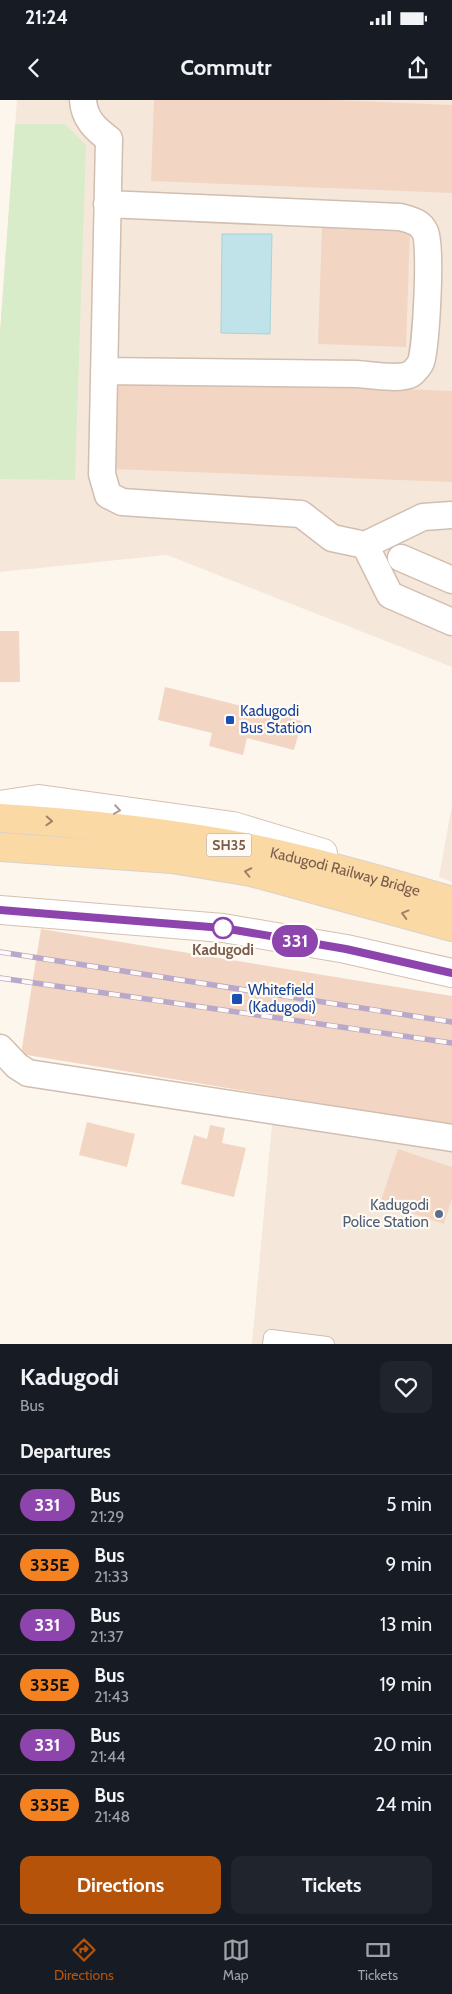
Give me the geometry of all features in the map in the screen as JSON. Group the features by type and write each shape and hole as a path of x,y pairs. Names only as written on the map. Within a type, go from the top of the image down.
{"main road":[{"name":"Kadugodi Railway Bridge","path":"0,818 64,822 168,835 249,848 356,872 452,901"},
{"name":"SH35","path":"0,847 172,858 251,872 452,927"}],"street":[{"path":"83,100 83,107 89,120 98,131 109,139 102,474 108,496 122,502 301,514 332,538 365,545 423,517 452,515"},
{"path":"104,371 397,376 411,374 420,364 424,340 428,250 426,233 419,223 400,217 108,204"},
{"path":"365,545 390,595 452,622"},
{"path":"401,558 452,580"},
{"path":"0,805 39,799 233,826 452,889"},
{"path":"0,910 223,928 346,949 452,973"},
{"path":"0,1048 17,1066 28,1073 452,1138"}],"lane":[{"path":"270,1344 271,1337 328,1344"}],"shaded area":[{"path":"17,100 452,100 452,667 167,555 0,572 0,333"},
{"path":"452,805 452,882 439,877"},
{"path":"272,1124 452,1150 452,1344 252,1344"}],"green space":[{"path":"15,124 65,124 86,145 75,480 0,479 0,333"}],"water":[{"path":"222,234 272,234 270,334 221,333"}],"building":[{"path":"154,100 334,100 452,105 452,193 151,181"},
{"path":"322,227 410,230 406,347 318,344"},
{"path":"116,377 452,391 452,482 112,469"},
{"path":"0,631 19,631 20,682 0,682"},
{"name":"Kadugodi Bus Station","path":"165,687 302,721 294,750 247,738 243,755 209,746 212,733 158,720"},
{"path":"41,929 452,996 452,1125 21,1054"},
{"path":"87,1122 135,1134 127,1167 79,1155"},
{"path":"210,1125 225,1128 222,1143 246,1148 234,1197 181,1184 194,1135 207,1139"},
{"path":"398,1149 452,1167 452,1198 444,1224 380,1203"}],"railway":[{"path":"0,952 452,1022"},
{"path":"0,978 452,1043"}],"bus line":[{"name":"331","path":"0,910 223,928 346,949 452,973"}],"place":[{"name":"Kadugodi Bus Station","path":"230,720"},
{"name":"Kadugodi","path":"223,928"},
{"name":"Whitefield (Kadugodi)","path":"237,999"},
{"name":"Kadugodi Police Station","path":"439,1214"}]}
